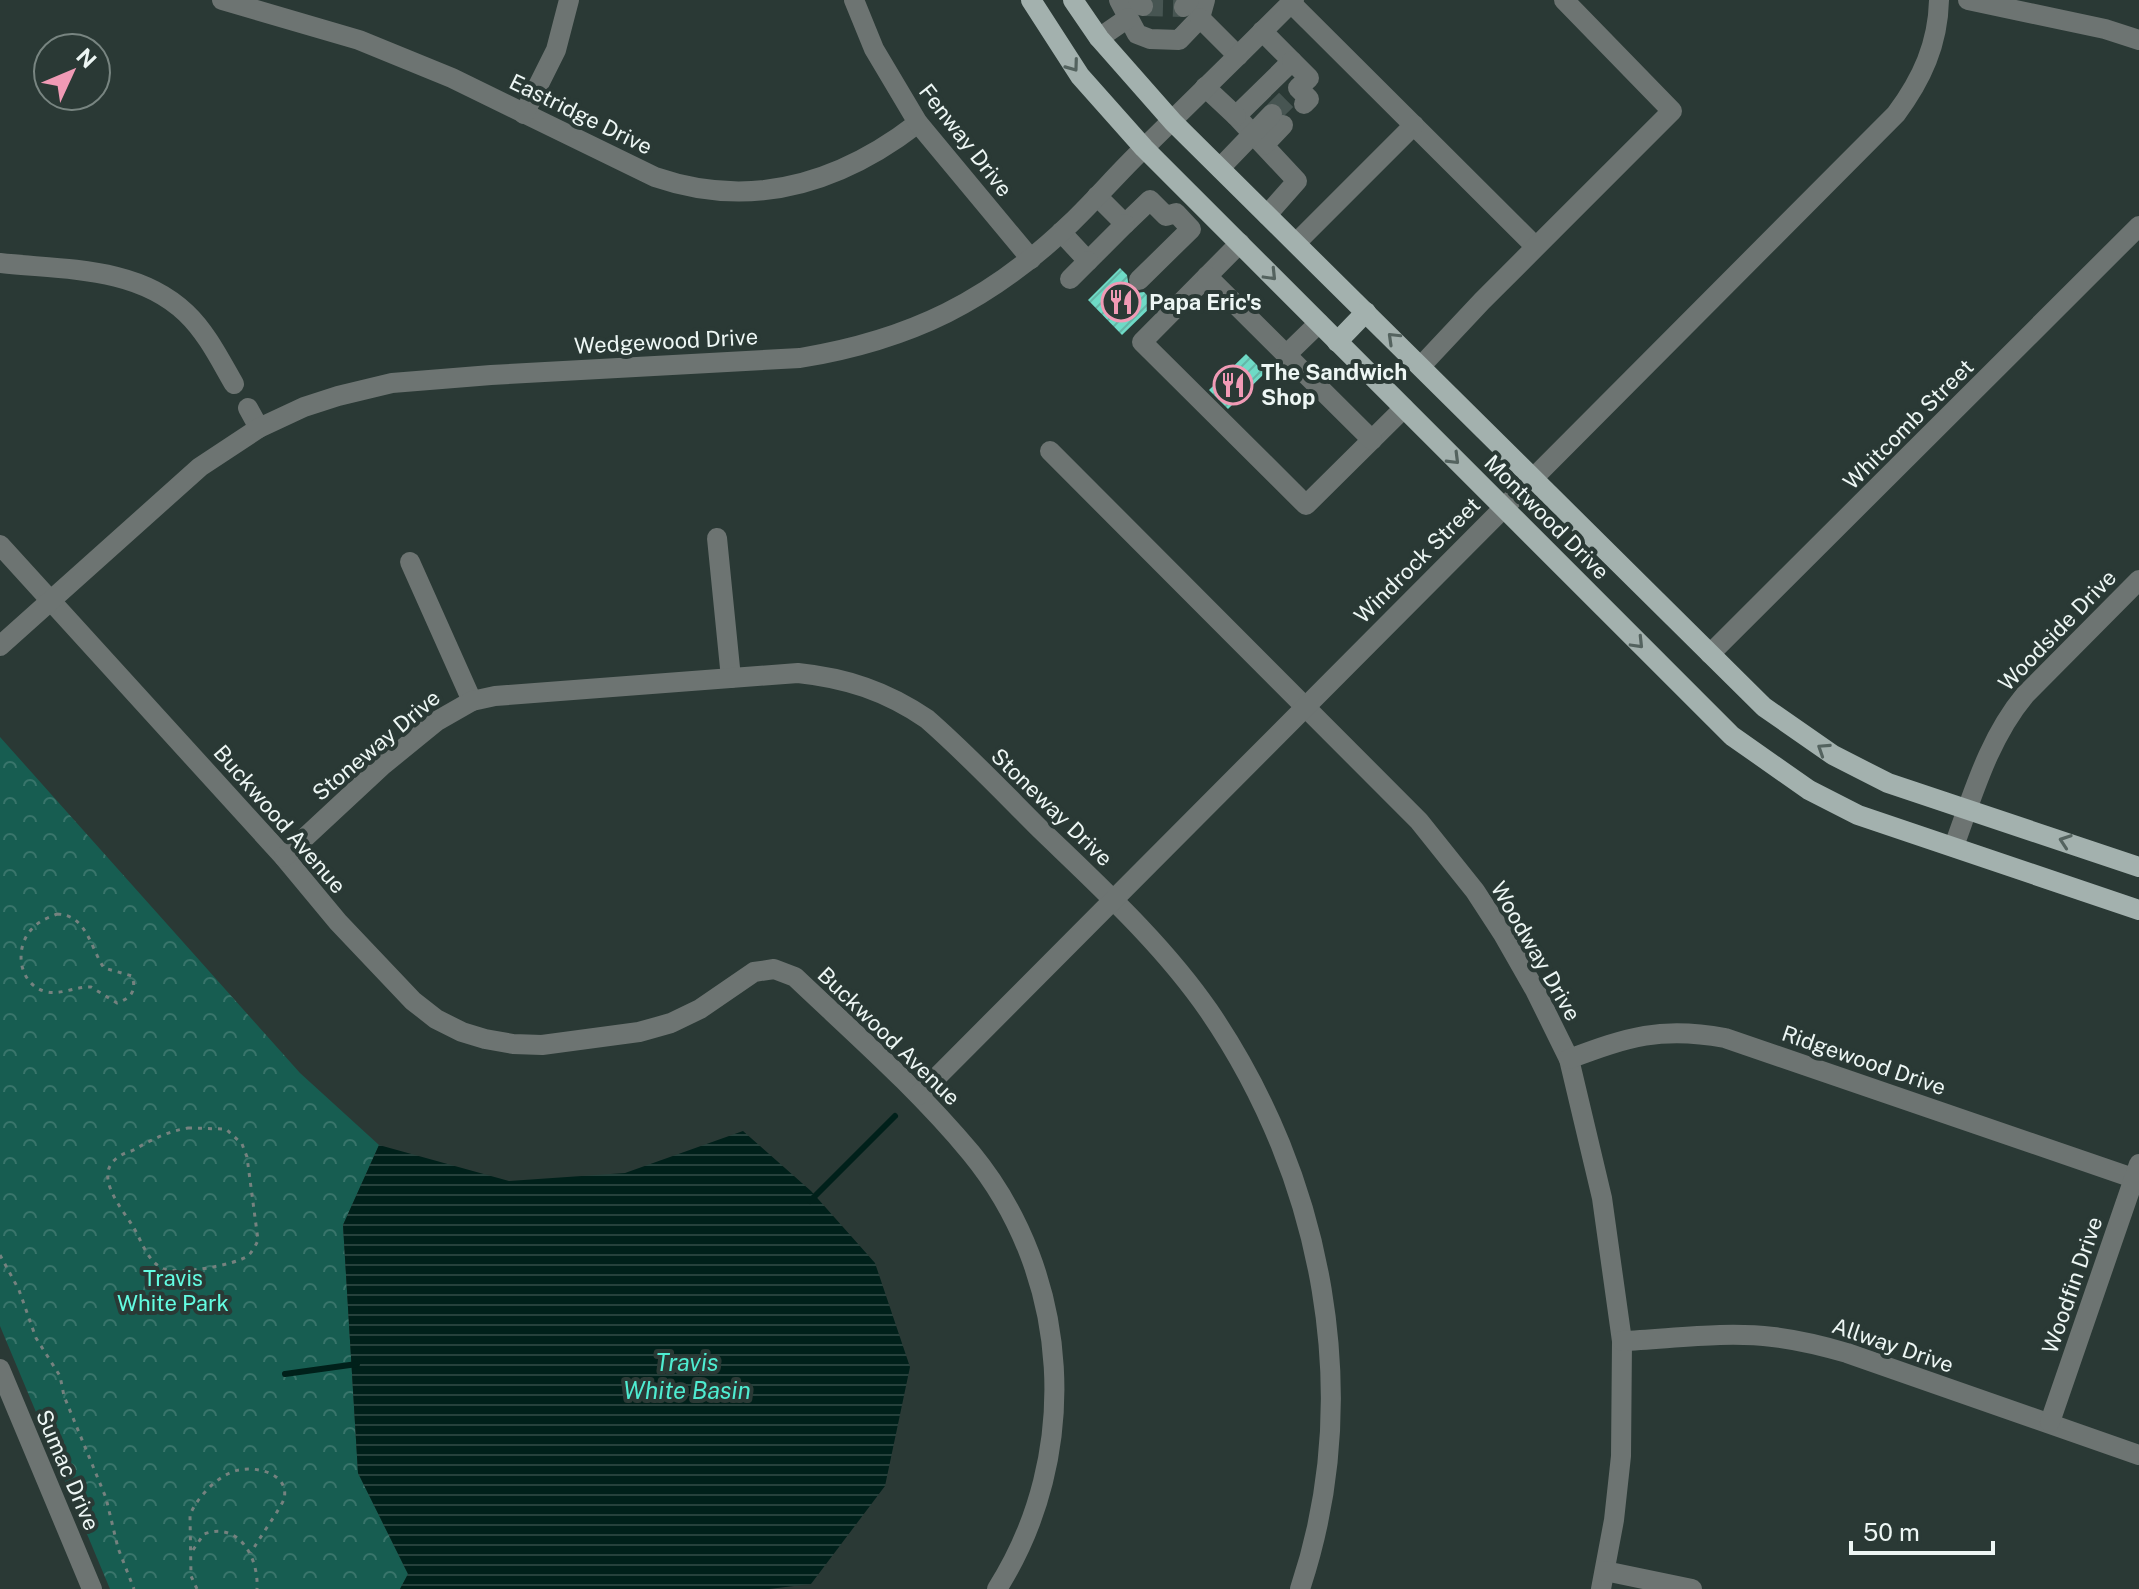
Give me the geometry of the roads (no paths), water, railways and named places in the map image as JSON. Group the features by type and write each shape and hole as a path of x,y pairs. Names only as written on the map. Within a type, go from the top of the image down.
{"main road":[{"name":"Montwood Drive","path":"1031,0 1080,76 1144,148 1732,736 1809,790 1858,815 2139,910"},
{"name":"Montwood Drive","path":"1073,0 1099,38 1173,122 1764,707 1833,755 1888,783 2139,867"},
{"path":"1337,342 1366,312"}],"street":[{"name":"Eastridge Drive","path":"222,0 359,40 452,78 655,177 691,188 739,193 786,188 826,177 864,160 918,123"},
{"path":"524,114 556,50 569,0"},
{"name":"Fenway Drive","path":"854,0 874,49 918,123 1031,259"},
{"path":"1421,366 1535,246 1672,111 1564,0"},
{"name":"Windrock Street","path":"919,1095 1896,114 1926,67 1934,44 1939,0"},
{"path":"1968,0 2105,29 2139,40"},
{"path":"1132,6 1137,34 1150,39 1179,40 1198,4 1238,56"},
{"path":"1284,4 1414,125 1535,246"},
{"name":"Wedgewood Drive","path":"0,646 200,467 259,428 338,396 392,383 800,358 845,351 890,338 939,318 974,299 1031,259 1061,232 1238,56 1284,4"},
{"path":"1099,38 1132,6"},
{"path":"1262,31 1309,78 1298,95"},
{"path":"1236,116 1292,61"},
{"path":"1205,87 1297,181 1267,215"},
{"path":"1220,168 1258,140 1277,120"},
{"path":"1296,243 1414,125"},
{"path":"1097,196 1125,224"},
{"path":"1070,279 1150,200 1166,216 1176,213 1191,229"},
{"path":"1139,280 1209,212"},
{"name":"Whitcomb Street","path":"1710,654 2139,226"},
{"path":"1061,232 1088,261"},
{"path":"1240,243 1142,342 1306,505 1404,408"},
{"path":"0,263 117,276 150,288 186,313 206,337 234,384"},
{"path":"1207,276 1372,440"},
{"path":"1286,355 1319,323"},
{"path":"248,408 259,428"},
{"name":"Woodway Drive","path":"1050,451 1419,821 1475,891 1535,990 1569,1059 1602,1198 1622,1341 1621,1456 1603,1580"},
{"path":"717,538 731,678"},
{"name":"Buckwood Avenue","path":"0,545 284,857 338,922 413,1001 436,1019 462,1032 513,1044 542,1045 639,1032 671,1023 700,1009 754,972 774,969 795,977 919,1095 972,1155 1008,1208 1021,1233 1043,1293 1052,1342 1054,1413 1047,1469 1019,1549 997,1589"},
{"path":"410,562 472,701"},
{"name":"Woodside Drive","path":"1954,846 1996,737 2008,715 2139,580"},
{"name":"Stoneway Drive","path":"284,857 383,765 437,721 472,701 495,696 798,673 829,676 871,688 905,704 939,730 1113,900 1171,962 1208,1009 1245,1067 1287,1157 1303,1203 1319,1268 1330,1361 1330,1426 1325,1482 1300,1589"},
{"name":"Ridgewood Drive","path":"1569,1059 1627,1037 1652,1033 1704,1034 1725,1038 2137,1174"},
{"name":"Woodfin Drive","path":"2050,1422 2137,1174"},
{"name":"Allway Drive","path":"1622,1341 1745,1336 1813,1344 2050,1422 2139,1455"},
{"name":"Sumac Drive","path":"3,1382 92,1589"},
{"path":"1603,1580 1692,1589"}],"water":[{"name":"Travis White Basin","path":"743,1131 811,1191 875,1263 910,1367 885,1486 811,1584 769,1589 400,1589 408,1574 358,1473 343,1225 379,1145 509,1181 625,1173"}],"waterway":[{"path":"810,1201 895,1116"},
{"path":"285,1374 357,1364"}],"tunnel":[{"path":"1143,6 1184,7"},
{"path":"1272,114 1293,93"}],"place":[{"name":"Papa Eric's","path":"1121,302"},
{"name":"The Sandwich Shop","path":"1233,385"}],"park label":[{"name":"Travis White Park","path":"173,1290"}]}
